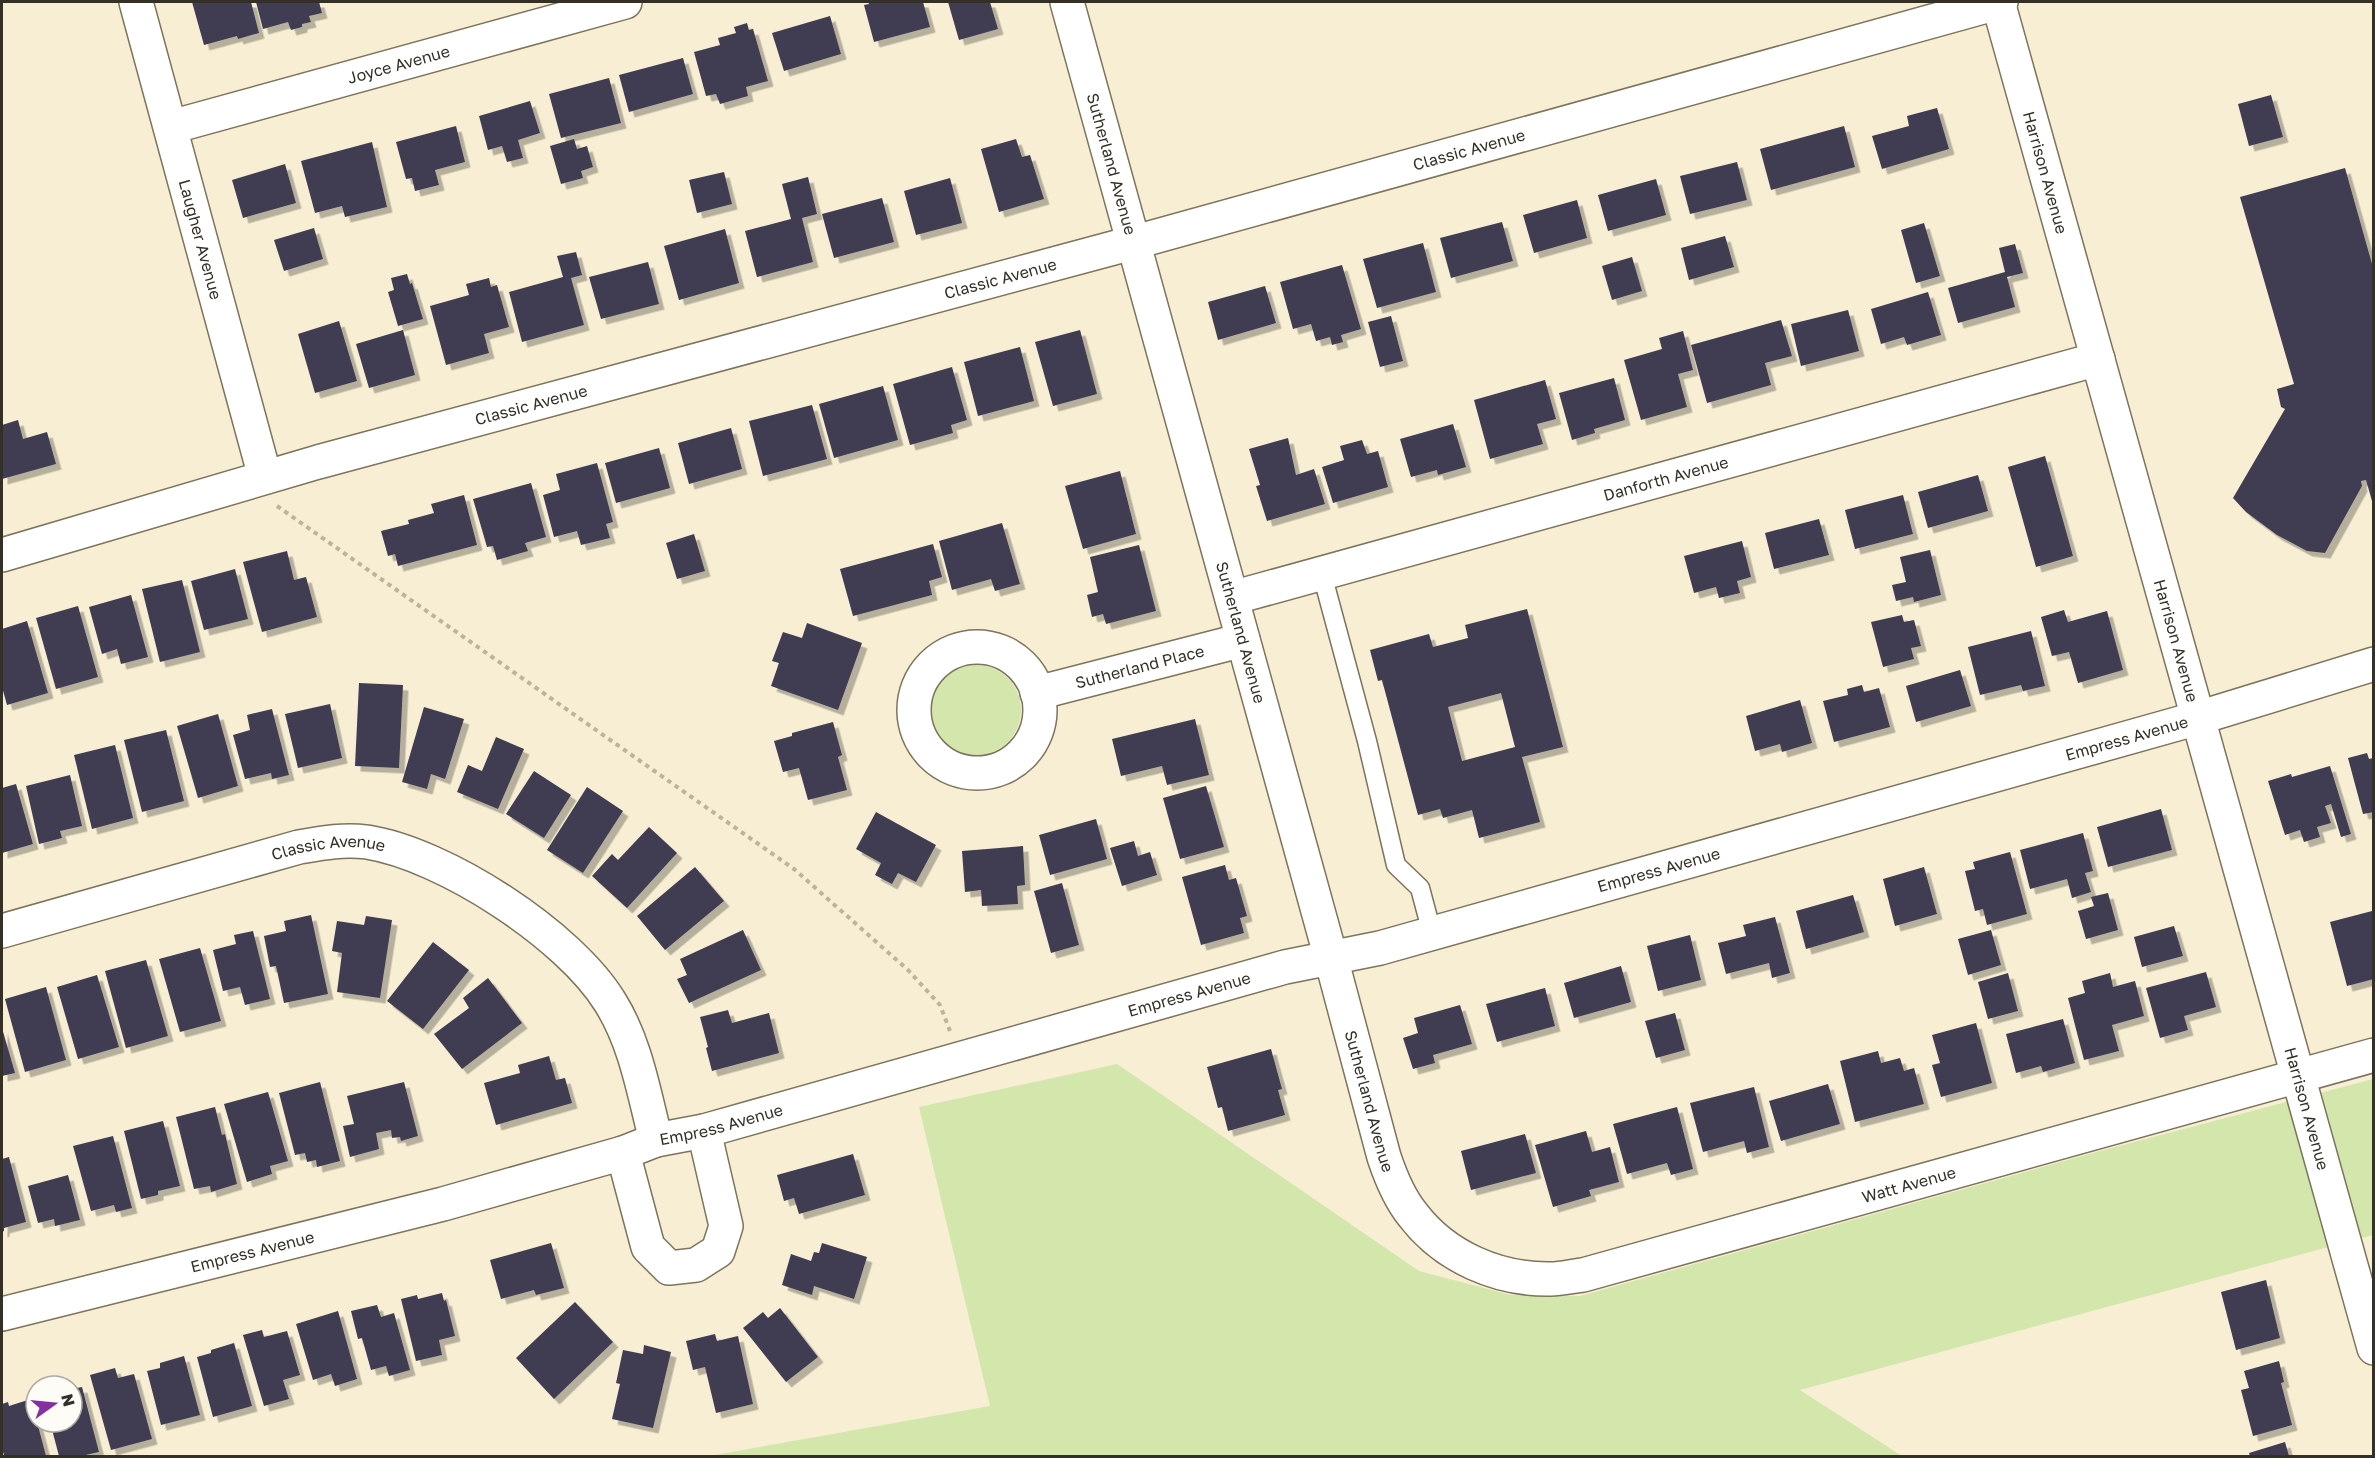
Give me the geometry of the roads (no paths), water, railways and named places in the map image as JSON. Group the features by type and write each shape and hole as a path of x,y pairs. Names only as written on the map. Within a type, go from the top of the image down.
{"street":[{"name":"Laugher Avenue","path":"136,2 265,477"},
{"name":"Joyce Avenue","path":"171,127 625,2"},
{"name":"Sutherland Avenue","path":"1067,2 1384,1157 1395,1187 1412,1214 1428,1233 1445,1247"},
{"name":"Classic Avenue","path":"2,555 265,477 1132,243 1999,2"},
{"name":"Harrison Avenue","path":"1999,2 2373,1348"},
{"name":"Danforth Avenue","path":"1232,598 2098,359"},
{"name":"Sutherland Place","path":"1037,693 1243,640"},
{"name":"Empress Avenue","path":"2,1314 443,1204 623,1153 656,1140 704,1131 1285,967 1380,948 2199,718 2373,664"},
{"name":"Classic Avenue","path":"2,931 299,848 338,840 366,842 393,848 423,858 453,872 550,937 582,966 610,1001 624,1029 637,1067 656,1140"},
{"name":"Watt Avenue","path":"1445,1247 1485,1268 1522,1277 1552,1280 1583,1275 2373,1055"},
{"path":"623,1153 648,1247 669,1268 696,1265 718,1251 726,1226 704,1131"}],"lane":[{"path":"1322,574 1367,741 1396,865 1420,888 1432,933"}]}
